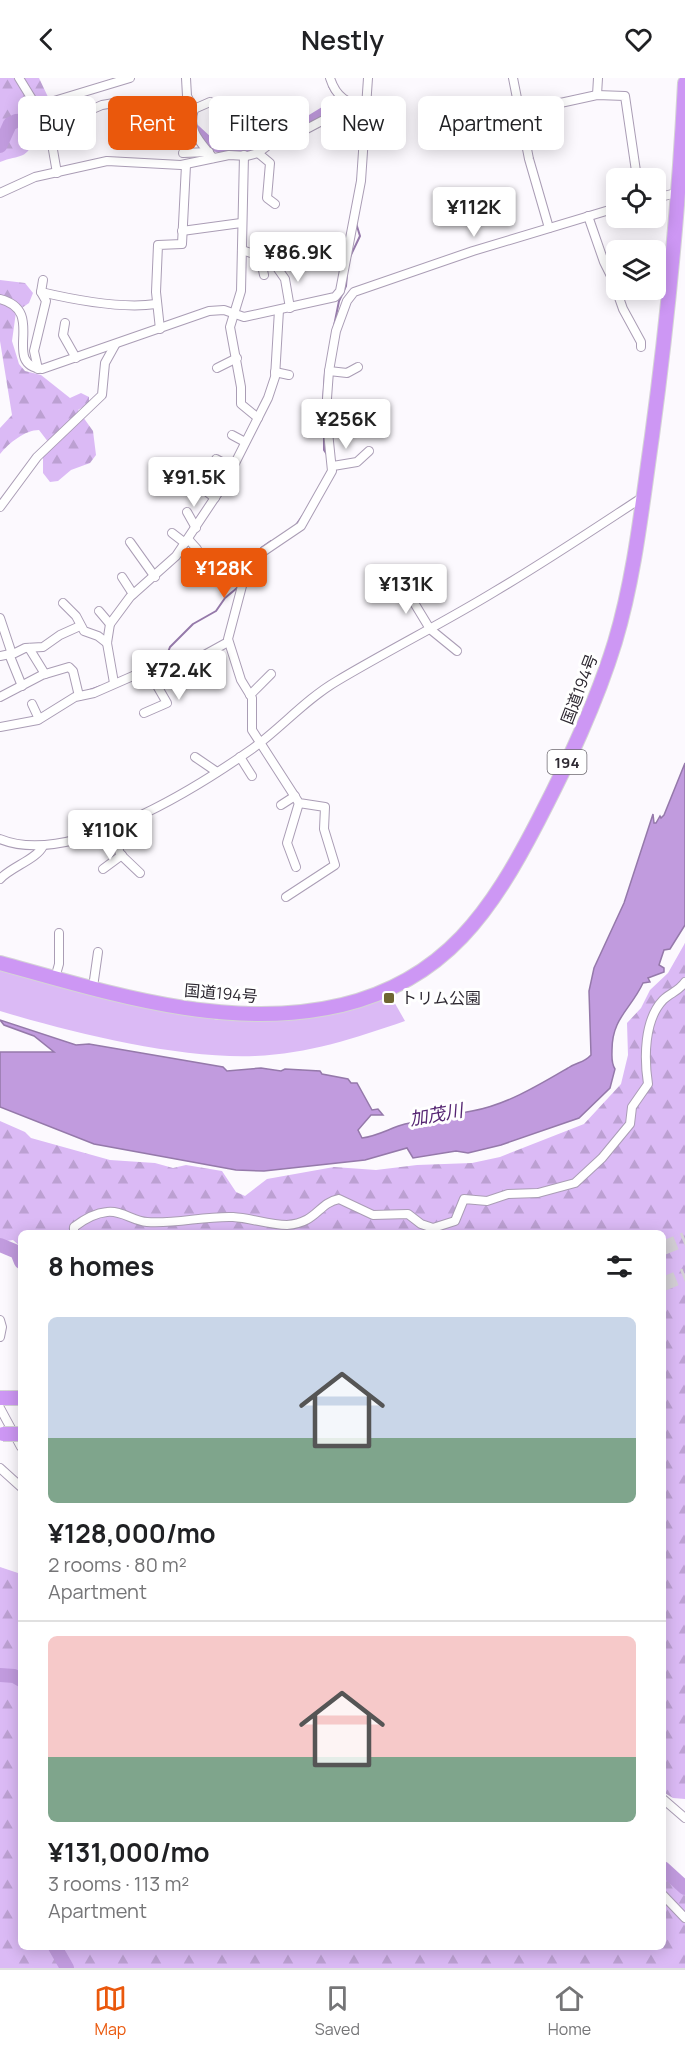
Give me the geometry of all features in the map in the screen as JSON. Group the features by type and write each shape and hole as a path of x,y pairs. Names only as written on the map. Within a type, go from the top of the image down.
{"highway":[{"name":"国道194号","path":"0,963 93,987 207,1011 251,1014 304,1010 342,1005 381,992 425,969 452,948 476,923 500,889 525,845 582,730 614,644 628,591 644,496 674,254 680,192 685,83"},
{"path":"0,1398 18,1398"},
{"path":"1,1434 18,1434"}],"street":[{"path":"19,78 29,96"},
{"path":"71,96 130,78"},
{"path":"186,78 187,96"},
{"path":"330,78 340,96"},
{"path":"368,96 369,78"},
{"path":"513,78 516,96"},
{"path":"597,78 597,95"},
{"path":"564,102 597,95 625,96 628,99 636,168"},
{"path":"183,153 244,155 258,153 271,143 297,134 321,121"},
{"path":"197,139 211,155"},
{"path":"54,150 57,173"},
{"path":"297,867 287,843 297,800 259,743 250,723 252,705 250,695 241,680 228,642 236,603 248,573 264,551 301,526 321,493 333,466 328,448 326,390 345,294 363,150"},
{"path":"527,150 549,228"},
{"path":"258,153 270,163 267,198 275,204"},
{"path":"0,193 35,177 114,160 150,165 186,165 211,155"},
{"path":"244,155 241,291 230,327 237,358 241,404 258,418"},
{"path":"160,329 156,304 158,245 182,244 186,165"},
{"path":"666,196 680,192"},
{"path":"0,298 15,305 22,316 20,350 24,362 30,368 38,369 209,311 224,309 244,317 335,297 606,211"},
{"path":"588,216 606,266"},
{"path":"182,231 241,223"},
{"path":"242,250 260,256 264,275"},
{"path":"666,271 668,257 674,254"},
{"path":"278,269 285,279 290,308"},
{"path":"38,369 34,351 46,301 41,292 43,280"},
{"path":"41,292 66,299 140,306 156,304"},
{"path":"620,300 641,342 640,346"},
{"path":"114,683 107,644 110,624 133,594 155,578 187,541 226,481 265,407 275,372 279,310"},
{"path":"65,323 63,334 76,358"},
{"path":"0,507 37,457 102,395 105,363 115,344"},
{"path":"217,368 237,358"},
{"path":"329,371 342,374 358,367"},
{"path":"275,372 289,375"},
{"path":"232,435 245,442"},
{"path":"333,466 357,462 369,452"},
{"path":"216,459 232,468"},
{"path":"208,468 226,481"},
{"path":"202,488 215,498"},
{"path":"0,839 22,845 43,846 69,842 162,804 240,757 334,683 493,593 644,496"},
{"path":"187,512 196,528"},
{"path":"172,533 197,549"},
{"path":"130,542 155,578"},
{"path":"402,569 395,584 410,596 430,629 457,651"},
{"path":"122,577 133,594"},
{"path":"63,603 75,611 80,626 107,644"},
{"path":"99,611 110,624"},
{"path":"0,618 7,655 22,686"},
{"path":"7,655 29,648 43,647 80,626"},
{"path":"0,727 39,719 79,696 94,693 158,665 179,669 228,642"},
{"path":"29,648 45,674"},
{"path":"73,671 80,664"},
{"path":"0,697 45,674 69,667 73,671 79,696"},
{"path":"144,713 167,703 148,669"},
{"path":"250,695 271,674"},
{"path":"32,704 39,719"},
{"path":"195,757 217,772"},
{"path":"240,757 252,776"},
{"path":"281,805 297,800 325,807 324,829 335,865 286,897"},
{"path":"105,829 114,834 122,855 141,873"},
{"path":"0,879 13,867 40,851 43,846"},
{"path":"103,869 122,855"},
{"path":"55,978 59,933"},
{"path":"93,987 98,952"},
{"path":"74,1230 79,1223 110,1211 145,1222 175,1224 201,1216 234,1217 273,1224 303,1223 329,1203 339,1199 373,1215 408,1214 421,1224 433,1228 455,1221 464,1199 487,1201 508,1194 538,1193 575,1183 602,1158 630,1124 632,1107 648,1084 647,1048 653,1014 663,1000 681,988 685,982"},
{"path":"0,1320 2,1327 0,1337"},
{"path":"0,1408 18,1441"},
{"path":"0,1468 18,1484"},
{"path":"666,1802 685,1818"},
{"path":"666,1898 685,1918"}],"green space":[{"path":"0,78 39,78 48,96 18,96 18,150 28,150 22,155 0,162"},
{"path":"0,280 25,283 33,293 29,303 16,312 12,341 19,364 25,371 41,375 70,398 81,393 89,397 89,403 78,410 93,431 96,455 90,463 71,470 58,481 50,482 43,473 43,457 52,447 39,430 28,432 18,438 0,454 0,428 12,415 0,341"},
{"path":"685,943 685,1799 673,1798 666,1794 666,1230 18,1230 18,1244 13,1240 0,1242 0,1121 25,1132 31,1138 110,1160 155,1163 173,1168 186,1165 222,1171 236,1192 245,1196 267,1179 334,1167 376,1170 417,1165 472,1163 500,1157 584,1124 621,1084 628,1055 627,1023 641,1008 650,990 668,973"},
{"path":"0,969 218,1020 305,1017 345,1011 384,998 393,1000 405,1021 312,1049 274,1055 225,1056 160,1049 93,1036 0,1011"},
{"path":"0,1567 18,1573 18,1950 666,1950 666,1879 685,1895 685,1968 0,1968"}],"shaded area":[{"path":"685,763 685,925 670,949 664,950 659,965 664,968 664,972 648,978 650,982 643,983 615,1030 612,1060 615,1069 610,1088 579,1118 501,1145 468,1153 456,1151 413,1158 407,1148 365,1160 264,1171 236,1170 94,1144 0,1107 0,1052 54,1052 34,1036 4,1025 0,1020 76,1045 89,1044 223,1067 227,1071 261,1068 281,1071 285,1069 320,1071 322,1074 348,1079 351,1083 357,1083 372,1110 378,1109 383,1115 371,1115 358,1130 362,1138 405,1124 485,1108 522,1094 586,1060 591,1055 589,991 594,968 624,903 653,814 654,823 664,815"}],"waterway":[{"path":"329,86 335,96"},
{"path":"197,134 207,143 245,151 321,116"},
{"path":"0,146 10,124 18,121"},
{"path":"352,216 358,177"},
{"path":"349,259 360,236 356,223"},
{"path":"330,346 347,274"},
{"path":"323,403 325,373"},
{"path":"324,424 324,450 328,456"},
{"path":"296,525 303,515"},
{"path":"261,548 271,541"},
{"path":"153,663 166,657 170,647 193,624 216,611 225,598 237,588 249,565"},
{"path":"87,691 101,686"},
{"path":"60,702 76,693"},
{"path":"0,1245 18,1254"},
{"path":"0,1675 18,1678"},
{"path":"666,1871 685,1888"},
{"path":"57,1950 67,1968"}],"tunnel":[{"path":"666,1247 685,1239"},
{"path":"666,1283 685,1275"}],"place":[{"name":"トリム公園","path":"389,998"}],"water label":[{"name":"加茂川","path":"436,1114"}]}
